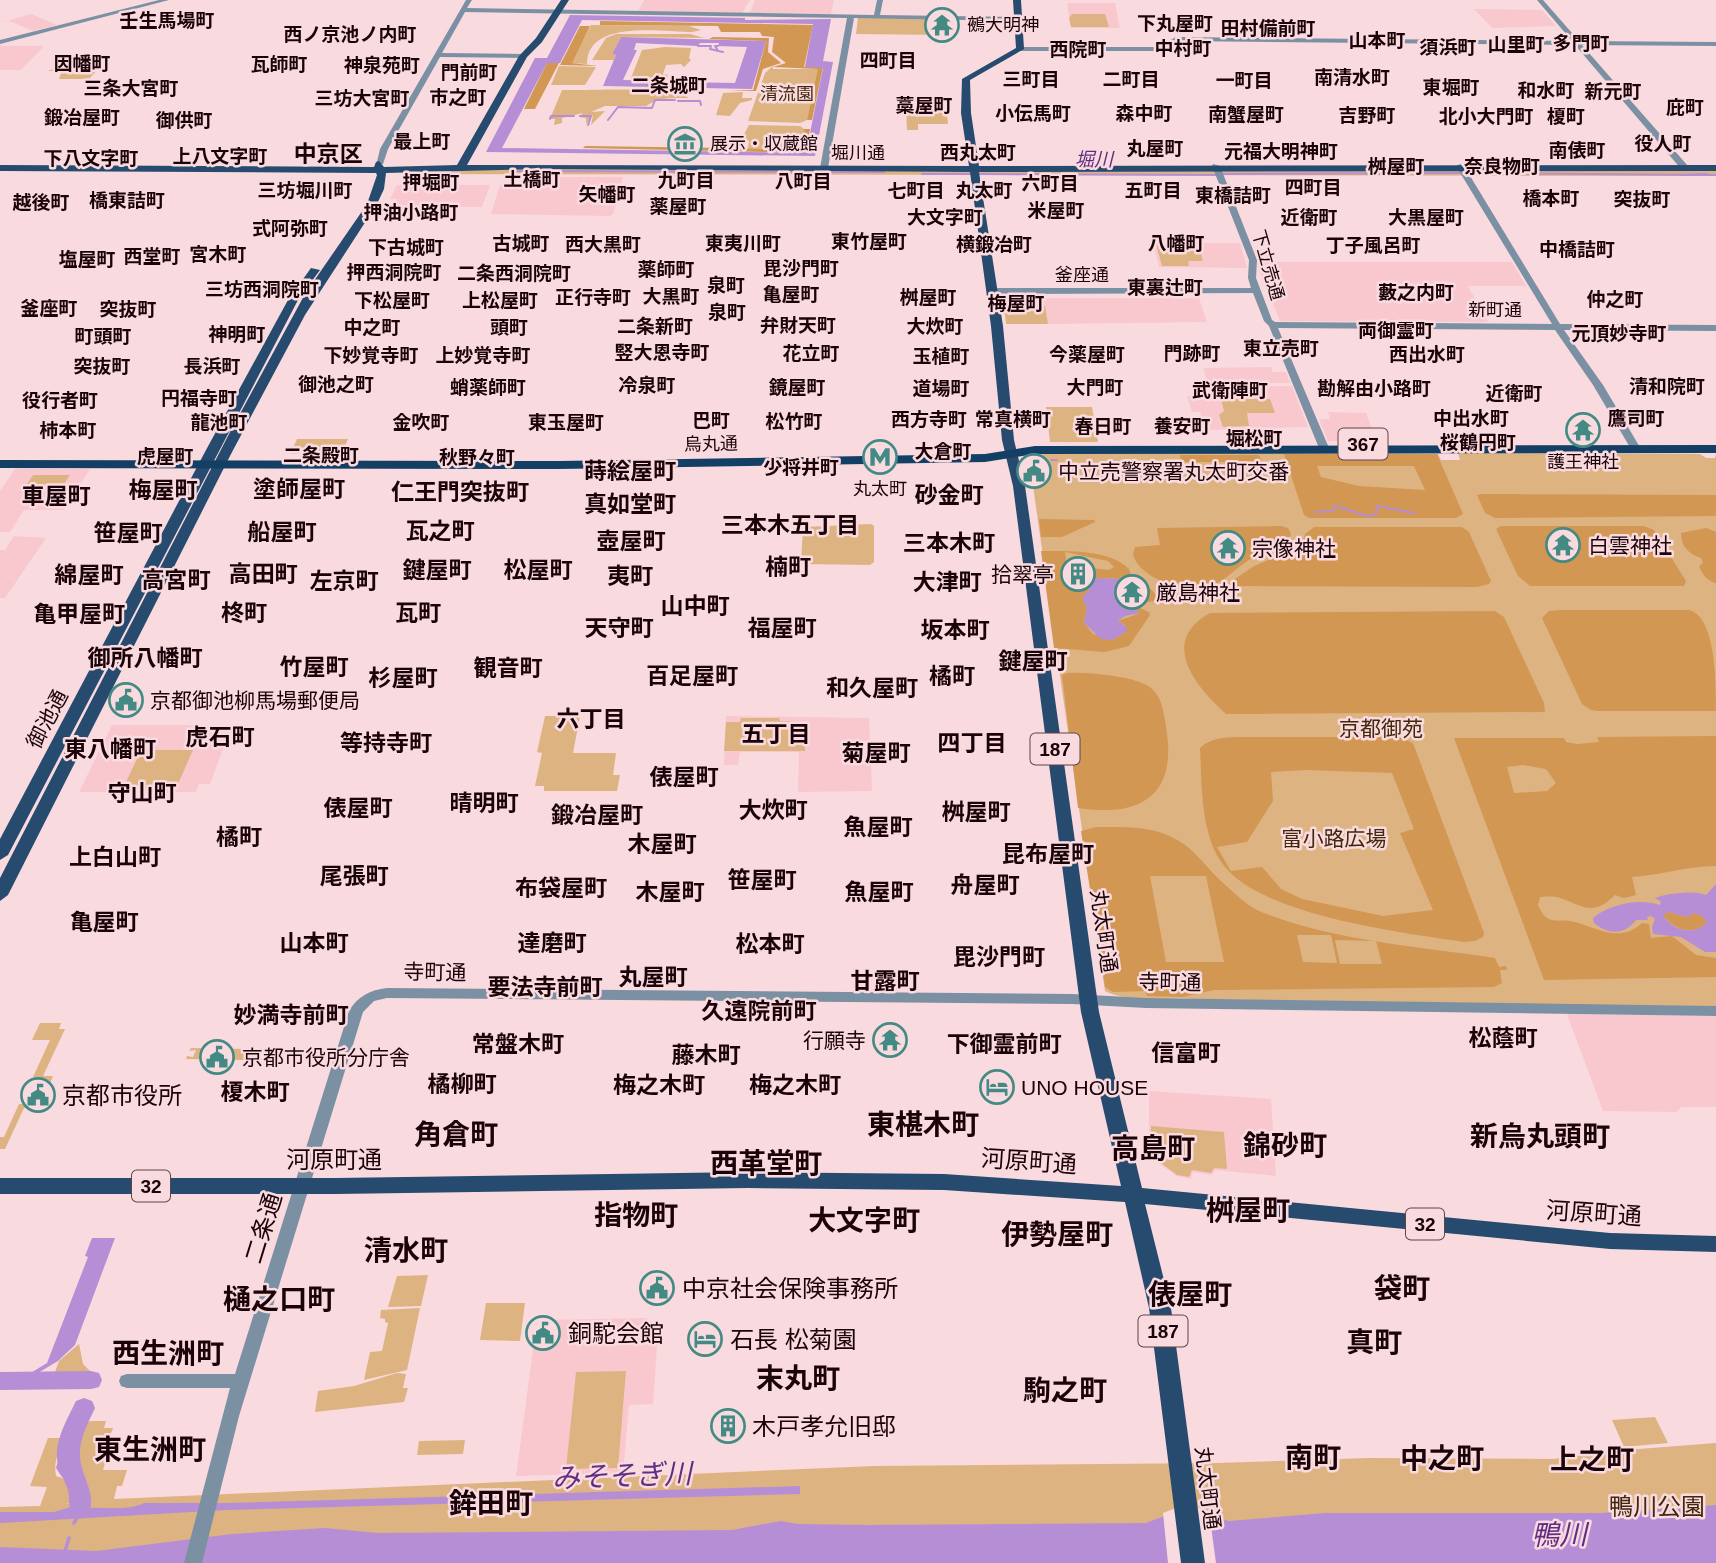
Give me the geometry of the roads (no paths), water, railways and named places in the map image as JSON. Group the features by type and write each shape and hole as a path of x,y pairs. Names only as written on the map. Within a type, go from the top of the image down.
{"highway":[{"name":"烏丸通","path":"0,458 559,465 985,458 1035,450 1323,446 1716,447"},
{"name":"烏丸通","path":"0,464 213,462"}],"main road":[{"path":"461,165 523,56 538,40 565,0"},
{"path":"1017,0 1020,49"},
{"name":"丸太町通","path":"1020,49 965,81 966,113 1089,1000 1160,1308 1193,1563"},
{"name":"堀川通","path":"0,163 157,167"},
{"name":"堀川通","path":"0,168 378,168 461,165 1219,171 1716,166"},
{"name":"御池通","path":"0,855 213,462 306,301 360,224 380,183 378,168"},
{"name":"御池通","path":"0,895 213,462"},
{"name":"河原町通","path":"0,1186 302,1186 848,1179 976,1183 1135,1195 1597,1240 1716,1244"}],"street":[{"path":"3,40 166,0"},
{"name":"御池通","path":"378,168 384,149 469,0"},
{"path":"877,16 880,0"},
{"path":"1539,0 1683,167"},
{"path":"463,10 1019,19"},
{"path":"825,167 851,16"},
{"path":"1157,49 1176,39 1716,44"},
{"path":"1020,49 1178,48"},
{"path":"438,55 523,56"},
{"path":"1462,170 1635,447"},
{"name":"下立売通","path":"1219,171 1253,260 1252,278 1268,321 1273,325 1323,446"},
{"name":"釜座通","path":"992,291 1257,290"},
{"name":"新町通","path":"1273,325 1716,328"},
{"name":"寺町通","path":"372,996 387,993 1089,1000 1716,1011"},
{"name":"二条通","path":"193,1563 241,1381 358,1008 372,996"},
{"path":"127,1381 241,1381"}],"water":[{"path":"570,15 745,20 831,19 823,61 833,62 815,156 486,152 535,58 547,58","holes":["582,20 813,24 805,67 823,68 806,153 502,148 547,63 560,63"]},
{"path":"621,37 766,41 752,89 603,86 616,55 612,54","holes":["636,43 698,46 700,43 719,43 718,46 747,47 735,83 678,82 677,85 669,85 669,81 623,80 637,50 634,50"]},
{"path":"1125,579 1149,592 1146,598 1131,605 1140,613 1125,616 1118,621 1127,627 1126,632 1112,640 1101,639 1084,623 1087,608 1082,597 1090,590 1075,580"},
{"path":"1716,884 1716,952 1705,952 1681,937 1653,934 1655,919 1651,916 1647,917 1648,920 1636,920 1617,932 1605,930 1594,923 1593,918 1600,913 1625,904 1643,902 1660,905 1661,902 1655,898 1689,892 1706,895","holes":["1668,912 1687,917 1693,913 1702,916 1707,922 1702,927 1684,930 1672,925 1663,915"]},
{"path":"92,1238 115,1238 75,1345 58,1361 36,1374 29,1374 47,1363 88,1257 85,1256"},
{"path":"69,1444 80,1475 76,1480 62,1477 56,1468 62,1447"},
{"path":"800,1486 800,1494 227,1510 0,1523 0,1512 54,1512 81,1504 85,1504 86,1508 116,1508 144,1503 229,1503"},
{"name":"鴨川","path":"1716,1505 1716,1563 0,1563 0,1547 96,1551 232,1534 325,1528 378,1533 732,1530 781,1521 798,1524 867,1525 1146,1523 1185,1508 1229,1521 1326,1513 1602,1513"}],"waterway":[{"path":"698,46 711,46 710,49 723,52"},
{"path":"717,49 715,46 718,46"},
{"path":"608,120 618,107 652,108 655,100 675,100"},
{"path":"678,101 700,101 701,105"},
{"path":"550,119 551,116 574,116"},
{"path":"580,116 591,116 588,125"},
{"name":"堀川","path":"513,171 884,172"},
{"name":"堀川","path":"1223,174 1461,173"},
{"name":"堀川","path":"1468,173 1686,175"},
{"name":"堀川","path":"922,174 971,174"},
{"name":"堀川","path":"978,174 1216,175"},
{"name":"堀川","path":"1686,175 1707,174"},
{"name":"堀川","path":"1680,175 1686,175"},
{"name":"堀川","path":"1686,175 1716,175"},
{"path":"1051,460 1057,460"},
{"path":"1064,463 1063,468 1079,469"},
{"path":"1315,512 1333,511 1335,506 1368,516 1376,515 1377,506 1414,513"},
{"path":"1068,567 1083,567"},
{"path":"0,1381 91,1380"},
{"path":"80,1509 79,1490 70,1467 68,1452 84,1408"},
{"path":"74,1523 76,1519"},
{"path":"65,1551 69,1538"}],"place":[{"name":"鵺大明神","path":"942,25"},
{"name":"展示・収蔵館","path":"685,144"},
{"name":"護王神社","path":"1583,430"},
{"name":"丸太町","path":"880,457"},
{"name":"中立売警察署丸太町交番","path":"1034,471"},
{"name":"白雲神社","path":"1563,545"},
{"name":"宗像神社","path":"1228,548"},
{"name":"拾翠亭","path":"1078,574"},
{"name":"厳島神社","path":"1132,592"},
{"name":"京都御池柳馬場郵便局","path":"126,700"},
{"name":"行願寺","path":"890,1040"},
{"name":"京都市役所分庁舎","path":"217,1057"},
{"name":"UNO HOUSE","path":"997,1087"},
{"name":"京都市役所","path":"38,1095"},
{"name":"中京社会保険事務所","path":"657,1288"},
{"name":"銅駝会館","path":"543,1333"},
{"name":"石長 松菊園","path":"705,1339"},
{"name":"木戸孝允旧邸","path":"728,1426"}],"district":[{"name":"壬生馬場町","path":"167,20"},
{"name":"下丸屋町","path":"1175,23"},
{"name":"田村備前町","path":"1268,28"},
{"name":"西ノ京池ノ内町","path":"350,34"},
{"name":"山本町","path":"1377,40"},
{"name":"多門町","path":"1581,43"},
{"name":"山里町","path":"1516,44"},
{"name":"須浜町","path":"1448,47"},
{"name":"中村町","path":"1183,48"},
{"name":"西院町","path":"1078,49"},
{"name":"四町目","path":"888,60"},
{"name":"因幡町","path":"82,63"},
{"name":"瓦師町","path":"279,64"},
{"name":"神泉苑町","path":"382,65"},
{"name":"門前町","path":"469,72"},
{"name":"南清水町","path":"1352,77"},
{"name":"三町目","path":"1031,79"},
{"name":"二町目","path":"1131,79"},
{"name":"一町目","path":"1244,80"},
{"name":"二条城町","path":"669,85"},
{"name":"東堀町","path":"1451,87"},
{"name":"三条大宮町","path":"131,88"},
{"name":"和水町","path":"1546,90"},
{"name":"新元町","path":"1613,91"},
{"name":"市之町","path":"458,97"},
{"name":"三坊大宮町","path":"362,98"},
{"name":"藁屋町","path":"924,105"},
{"name":"庇町","path":"1685,107"},
{"name":"小伝馬町","path":"1033,113"},
{"name":"森中町","path":"1144,113"},
{"name":"南蟹屋町","path":"1246,114"},
{"name":"吉野町","path":"1367,115"},
{"name":"北小大門町","path":"1486,116"},
{"name":"榎町","path":"1566,116"},
{"name":"鍛冶屋町","path":"82,117"},
{"name":"御供町","path":"184,120"},
{"name":"最上町","path":"422,141"},
{"name":"役人町","path":"1663,143"},
{"name":"丸屋町","path":"1155,148"},
{"name":"南俵町","path":"1577,150"},
{"name":"元福大明神町","path":"1281,151"},
{"name":"西丸太町","path":"978,152"},
{"name":"中京区","path":"328,154"},
{"name":"上八文字町","path":"220,156"},
{"name":"下八文字町","path":"91,158"},
{"name":"桝屋町","path":"1396,166"},
{"name":"奈良物町","path":"1502,166"},
{"name":"土橋町","path":"532,179"},
{"name":"九町目","path":"686,180"},
{"name":"八町目","path":"803,181"},
{"name":"押堀町","path":"431,182"},
{"name":"六町目","path":"1050,183"},
{"name":"四町目","path":"1313,187"},
{"name":"三坊堀川町","path":"305,190"},
{"name":"七町目","path":"916,190"},
{"name":"丸太町","path":"984,190"},
{"name":"五町目","path":"1153,190"},
{"name":"矢幡町","path":"607,194"},
{"name":"東橋詰町","path":"1233,195"},
{"name":"橋本町","path":"1551,198"},
{"name":"突抜町","path":"1642,199"},
{"name":"橋東詰町","path":"127,200"},
{"name":"越後町","path":"41,202"},
{"name":"薬屋町","path":"678,206"},
{"name":"米屋町","path":"1056,210"},
{"name":"押油小路町","path":"411,212"},
{"name":"大文字町","path":"945,217"},
{"name":"近衛町","path":"1309,217"},
{"name":"大黒屋町","path":"1426,217"},
{"name":"式阿弥町","path":"290,228"},
{"name":"東竹屋町","path":"869,241"},
{"name":"古城町","path":"521,243"},
{"name":"東夷川町","path":"743,243"},
{"name":"八幡町","path":"1176,243"},
{"name":"西大黒町","path":"603,244"},
{"name":"横鍛冶町","path":"994,244"},
{"name":"丁子風呂町","path":"1373,245"},
{"name":"下古城町","path":"406,247"},
{"name":"中橋詰町","path":"1577,249"},
{"name":"宮木町","path":"218,254"},
{"name":"西堂町","path":"152,256"},
{"name":"塩屋町","path":"87,259"},
{"name":"毘沙門町","path":"801,268"},
{"name":"薬師町","path":"666,269"},
{"name":"押西洞院町","path":"394,272"},
{"name":"二条西洞院町","path":"514,273"},
{"name":"泉町","path":"726,285"},
{"name":"東裏辻町","path":"1165,287"},
{"name":"三坊西洞院町","path":"262,289"},
{"name":"藪之内町","path":"1416,292"},
{"name":"亀屋町","path":"791,294"},
{"name":"大黒町","path":"671,296"},
{"name":"正行寺町","path":"593,297"},
{"name":"桝屋町","path":"928,297"},
{"name":"仲之町","path":"1615,299"},
{"name":"下松屋町","path":"392,300"},
{"name":"上松屋町","path":"500,300"},
{"name":"梅屋町","path":"1016,303"},
{"name":"釜座町","path":"49,308"},
{"name":"突抜町","path":"128,309"},
{"name":"泉町","path":"727,312"},
{"name":"弁財天町","path":"798,325"},
{"name":"二条新町","path":"655,326"},
{"name":"大炊町","path":"935,326"},
{"name":"中之町","path":"372,327"},
{"name":"頭町","path":"509,327"},
{"name":"両御霊町","path":"1396,330"},
{"name":"元頂妙寺町","path":"1619,333"},
{"name":"神明町","path":"237,334"},
{"name":"町頭町","path":"103,336"},
{"name":"東立売町","path":"1281,348"},
{"name":"竪大恩寺町","path":"662,352"},
{"name":"花立町","path":"811,353"},
{"name":"門跡町","path":"1192,353"},
{"name":"今薬屋町","path":"1087,354"},
{"name":"西出水町","path":"1427,354"},
{"name":"下妙覚寺町","path":"371,355"},
{"name":"上妙覚寺町","path":"483,355"},
{"name":"玉植町","path":"941,356"},
{"name":"突抜町","path":"102,366"},
{"name":"長浜町","path":"212,366"},
{"name":"御池之町","path":"336,384"},
{"name":"冷泉町","path":"647,385"},
{"name":"清和院町","path":"1667,386"},
{"name":"蛸薬師町","path":"488,387"},
{"name":"鏡屋町","path":"797,387"},
{"name":"大門町","path":"1095,387"},
{"name":"道場町","path":"941,388"},
{"name":"勘解由小路町","path":"1374,388"},
{"name":"武衛陣町","path":"1230,390"},
{"name":"近衛町","path":"1514,393"},
{"name":"円福寺町","path":"199,398"},
{"name":"役行者町","path":"60,400"},
{"name":"中出水町","path":"1471,418"},
{"name":"鷹司町","path":"1636,418"},
{"name":"西方寺町","path":"929,419"},
{"name":"常真横町","path":"1013,419"},
{"name":"巴町","path":"711,420"},
{"name":"松竹町","path":"794,421"},
{"name":"龍池町","path":"219,422"},
{"name":"金吹町","path":"421,422"},
{"name":"東玉屋町","path":"566,422"},
{"name":"春日町","path":"1103,426"},
{"name":"養安町","path":"1182,426"},
{"name":"柿本町","path":"68,430"},
{"name":"堀松町","path":"1254,438"},
{"name":"桜鶴円町","path":"1478,442"},
{"name":"大倉町","path":"943,451"},
{"name":"二条殿町","path":"321,455"},
{"name":"虎屋町","path":"165,456"},
{"name":"秋野々町","path":"477,457"},
{"name":"少将井町","path":"801,467"},
{"name":"蒔絵屋町","path":"630,471"},
{"name":"塗師屋町","path":"299,489"},
{"name":"梅屋町","path":"163,490"},
{"name":"仁王門突抜町","path":"460,492"},
{"name":"砂金町","path":"949,495"},
{"name":"車屋町","path":"56,496"},
{"name":"真如堂町","path":"630,504"},
{"name":"三本木五丁目","path":"790,525"},
{"name":"瓦之町","path":"440,531"},
{"name":"船屋町","path":"282,532"},
{"name":"笹屋町","path":"128,533"},
{"name":"壺屋町","path":"631,541"},
{"name":"三本木町","path":"949,543"},
{"name":"楠町","path":"788,567"},
{"name":"鍵屋町","path":"437,570"},
{"name":"松屋町","path":"538,570"},
{"name":"高田町","path":"263,574"},
{"name":"綿屋町","path":"89,575"},
{"name":"夷町","path":"630,576"},
{"name":"高宮町","path":"176,580"},
{"name":"左京町","path":"344,581"},
{"name":"大津町","path":"947,582"},
{"name":"山中町","path":"695,606"},
{"name":"柊町","path":"244,613"},
{"name":"瓦町","path":"418,613"},
{"name":"亀甲屋町","path":"79,614"},
{"name":"天守町","path":"619,628"},
{"name":"福屋町","path":"782,628"},
{"name":"坂本町","path":"955,630"},
{"name":"御所八幡町","path":"145,658"},
{"name":"鍵屋町","path":"1033,661"},
{"name":"竹屋町","path":"314,667"},
{"name":"観音町","path":"508,668"},
{"name":"百足屋町","path":"692,676"},
{"name":"橘町","path":"952,676"},
{"name":"杉屋町","path":"403,678"},
{"name":"和久屋町","path":"872,688"},
{"name":"六丁目","path":"591,719"},
{"name":"五丁目","path":"776,734"},
{"name":"虎石町","path":"220,737"},
{"name":"等持寺町","path":"386,743"},
{"name":"四丁目","path":"972,743"},
{"name":"東八幡町","path":"110,749"},
{"name":"菊屋町","path":"876,753"},
{"name":"俵屋町","path":"684,777"},
{"name":"守山町","path":"142,793"},
{"name":"晴明町","path":"484,803"},
{"name":"俵屋町","path":"358,808"},
{"name":"大炊町","path":"773,810"},
{"name":"桝屋町","path":"976,812"},
{"name":"鍛冶屋町","path":"597,815"},
{"name":"魚屋町","path":"878,827"},
{"name":"橘町","path":"239,837"},
{"name":"木屋町","path":"662,844"},
{"name":"昆布屋町","path":"1048,854"},
{"name":"上白山町","path":"115,857"},
{"name":"尾張町","path":"354,876"},
{"name":"笹屋町","path":"762,880"},
{"name":"舟屋町","path":"985,885"},
{"name":"布袋屋町","path":"561,888"},
{"name":"木屋町","path":"670,892"},
{"name":"魚屋町","path":"879,892"},
{"name":"亀屋町","path":"104,922"},
{"name":"山本町","path":"314,943"},
{"name":"達磨町","path":"552,943"},
{"name":"松本町","path":"770,944"},
{"name":"毘沙門町","path":"999,957"},
{"name":"丸屋町","path":"653,977"},
{"name":"甘露町","path":"885,981"},
{"name":"要法寺前町","path":"545,987"},
{"name":"久遠院前町","path":"759,1011"},
{"name":"妙満寺前町","path":"291,1015"},
{"name":"松蔭町","path":"1503,1038"},
{"name":"常盤木町","path":"518,1044"},
{"name":"下御霊前町","path":"1004,1044"},
{"name":"信富町","path":"1186,1053"},
{"name":"藤木町","path":"706,1055"},
{"name":"橘柳町","path":"462,1084"},
{"name":"梅之木町","path":"659,1085"},
{"name":"梅之木町","path":"795,1085"},
{"name":"榎木町","path":"255,1092"},
{"name":"東椹木町","path":"923,1124"},
{"name":"角倉町","path":"456,1134"},
{"name":"新烏丸頭町","path":"1540,1136"},
{"name":"錦砂町","path":"1285,1145"},
{"name":"高島町","path":"1153,1148"},
{"name":"西革堂町","path":"766,1163"},
{"name":"桝屋町","path":"1248,1210"},
{"name":"指物町","path":"636,1215"},
{"name":"大文字町","path":"864,1220"},
{"name":"伊勢屋町","path":"1057,1234"},
{"name":"清水町","path":"406,1250"},
{"name":"袋町","path":"1402,1288"},
{"name":"俵屋町","path":"1190,1294"},
{"name":"樋之口町","path":"279,1299"},
{"name":"真町","path":"1374,1342"},
{"name":"西生洲町","path":"168,1353"},
{"name":"末丸町","path":"798,1378"},
{"name":"駒之町","path":"1065,1390"},
{"name":"東生洲町","path":"150,1449"},
{"name":"南町","path":"1313,1457"},
{"name":"中之町","path":"1442,1458"},
{"name":"上之町","path":"1592,1459"},
{"name":"鉾田町","path":"491,1503"}],"park label":[{"name":"清流園","path":"787,94"},
{"name":"京都御苑","path":"1381,728"},
{"name":"富小路広場","path":"1334,838"},
{"name":"鴨川公園","path":"1657,1506"}],"water label":[{"name":"みそそぎ川","path":"622,1476"}]}
